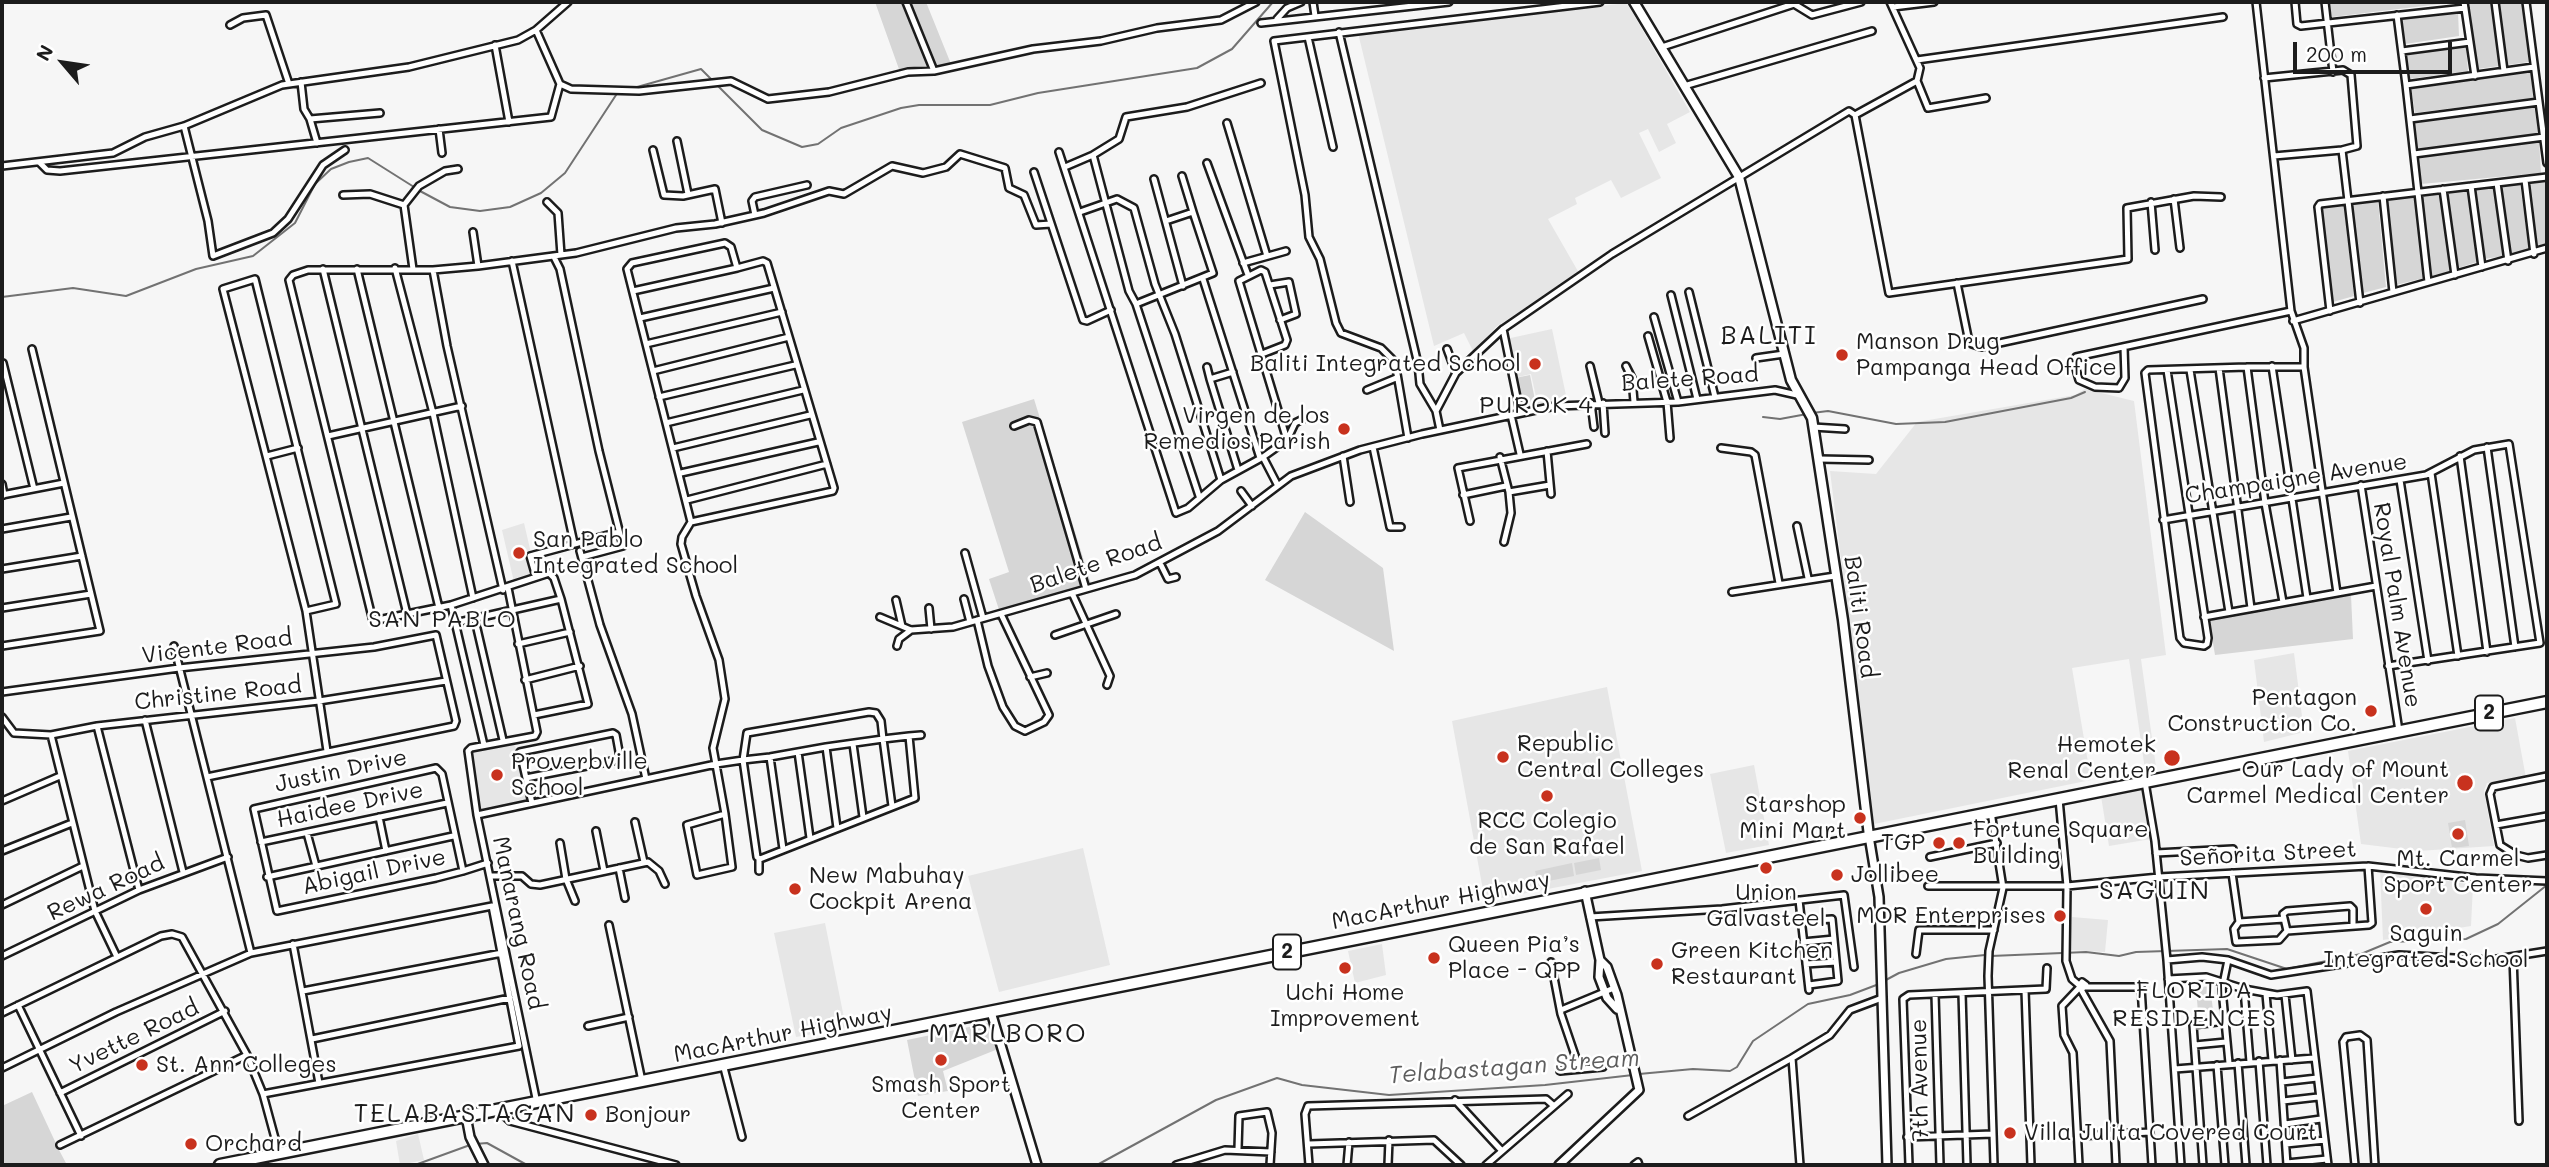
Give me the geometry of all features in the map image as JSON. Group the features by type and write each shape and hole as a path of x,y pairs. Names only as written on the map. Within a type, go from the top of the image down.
{"highway":[{"name":"MacArthur Highway","path":"220,1165 1585,891 2547,702"}],"main road":[{"path":"1634,2 1739,177 1797,395"},
{"name":"Baliti Road","path":"1797,395 1807,406 1813,422 1869,836"}],"street":[{"path":"2,166 113,153 145,137 184,126 289,84 410,67 518,40 536,30 568,2"},
{"path":"906,2 934,71"},
{"path":"1234,2 1237,10"},
{"path":"560,84 571,89 639,91 731,81 768,99 829,92 908,72 934,71 1033,49 1101,41 1157,27 1221,20 1256,2"},
{"path":"1277,19 1287,8 1301,2"},
{"path":"1313,2 1315,16"},
{"path":"1366,2 1367,11"},
{"path":"1261,23 1277,19 1449,2"},
{"path":"1408,438 1392,359 1381,348 1337,328 1321,259 1309,237 1305,195 1272,41 1600,2"},
{"path":"1662,47 1794,4 1812,15 1861,2"},
{"path":"1934,2 1891,5 1920,68 1917,81 1924,104 1930,108 1986,98"},
{"path":"2256,2 2291,310 2304,348 2304,367 2337,593"},
{"path":"2295,2 2298,25 2465,5 2475,76"},
{"path":"2325,2 2333,72"},
{"path":"2496,2 2504,71"},
{"path":"2526,2 2547,163"},
{"path":"230,25 243,18 266,15 289,84"},
{"path":"2397,15 2428,282"},
{"path":"1917,60 2223,18"},
{"path":"38,162 47,170 60,171 551,117 560,84 536,30"},
{"path":"1684,86 1872,31"},
{"path":"1339,32 1418,363 1420,384 1436,411 1440,430"},
{"path":"1308,37 1333,147"},
{"path":"2402,51 2470,42"},
{"path":"495,45 509,122"},
{"path":"2406,85 2534,67"},
{"path":"2264,78 2348,71 2351,75 2357,146 2342,150 2274,156"},
{"path":"1855,115 1917,81"},
{"path":"302,82 304,109 317,144"},
{"path":"1065,167 1093,155 1119,139 1126,117 1187,107 1261,83"},
{"path":"2410,118 2539,102"},
{"path":"1436,411 1456,373 1503,329 1612,254 1851,111 1855,115 1887,292 2128,259 2130,255 2125,210 2151,202 2210,195 2221,197"},
{"path":"310,120 380,113"},
{"path":"1227,123 1267,256"},
{"path":"184,126 208,221 211,254 218,256 274,233 288,219 323,165 345,150"},
{"path":"439,129 442,153"},
{"path":"2414,154 2544,137"},
{"path":"677,141 688,194"},
{"path":"653,149 664,195 715,190 722,223"},
{"path":"2342,150 2360,303"},
{"path":"1059,152 1176,513 1188,508 1221,480 1262,458 1287,440 1295,423 1305,418"},
{"path":"534,715 588,704 561,599 549,573 451,605 373,621 289,280 293,275 323,269 433,270 557,256 611,246 676,228 722,223 829,191 836,195 853,191 891,166 913,172 941,169 961,154 1005,168 1009,188 1024,195 1036,225 1051,224"},
{"path":"1093,155 1129,291 1136,304 1199,496"},
{"path":"1208,163 1248,275"},
{"path":"413,269 404,205 419,186 445,171 458,169"},
{"path":"1034,172 1083,320 1087,321 1111,310"},
{"path":"1136,304 1213,273 1182,176"},
{"path":"2330,311 2318,207 2320,204 2547,177"},
{"path":"1154,179 1183,286"},
{"path":"2525,180 2534,254"},
{"path":"2497,183 2508,261"},
{"path":"755,215 752,199 755,197 807,185"},
{"path":"2471,186 2482,267"},
{"path":"2443,189 2455,275"},
{"path":"343,195 370,194 404,205"},
{"path":"2383,196 2393,292"},
{"path":"1080,212 1117,199 1133,208 1154,285 1160,293 1221,480"},
{"path":"2174,199 2180,248"},
{"path":"547,202 558,213 557,256 621,548 581,554 600,625 632,714 646,779"},
{"path":"2151,202 2155,250"},
{"path":"1166,221 1193,212"},
{"path":"473,233 478,266"},
{"path":"725,814 687,825 697,875 731,868 725,814 713,748 725,689 681,544 691,522 687,500 626,269 632,262 725,243 731,247 737,268"},
{"path":"2293,321 2534,254 2547,248"},
{"path":"1243,263 1286,251"},
{"path":"512,261 574,543"},
{"path":"633,291 766,262 818,442 827,464 832,491 691,522"},
{"path":"395,268 433,413 473,598"},
{"path":"323,269 407,614"},
{"path":"357,269 396,421 439,608"},
{"path":"433,270 462,406 512,611 536,734 484,745 451,605"},
{"path":"1262,354 1287,343 1264,270 1239,281 1287,440"},
{"path":"306,611 336,604 255,279 223,289 306,611 327,751"},
{"path":"1203,279 1262,458 1277,484"},
{"path":"1270,285 1289,282 1296,314 1280,320"},
{"path":"1957,282 1968,337 1972,344 1981,347 2203,299"},
{"path":"640,318 774,288"},
{"path":"1689,292 1715,397"},
{"path":"1671,295 1697,399"},
{"path":"2124,347 2122,367 2125,374 2119,388 2095,387 2079,380 2074,362 2076,357 2291,310"},
{"path":"646,344 782,312"},
{"path":"1654,317 1678,402"},
{"path":"1503,329 1520,412"},
{"path":"1648,336 1667,402 1670,438"},
{"path":"653,371 789,337"},
{"path":"2,646 98,634 91,594 32,349"},
{"path":"1447,349 1456,373"},
{"path":"1756,358 1784,354"},
{"path":"3,363 34,489"},
{"path":"659,397 795,365"},
{"path":"1590,366 1601,403 1605,433"},
{"path":"1626,366 1632,378 1634,402"},
{"path":"2272,366 2307,598"},
{"path":"1207,367 1238,470"},
{"path":"2247,367 2265,503 2283,602"},
{"path":"2167,370 2207,644 2184,643 2179,638 2144,376 2148,370 2304,367"},
{"path":"2219,368 2251,608"},
{"path":"2190,370 2229,612"},
{"path":"1210,379 1233,372"},
{"path":"1367,390 1396,378"},
{"path":"666,423 803,390"},
{"name":"Balete Road","path":"880,617 911,630 931,629 1001,614 1135,575 1218,531 1277,484 1343,456 1440,430 1520,412 1591,403 1678,402 1775,390 1797,395"},
{"path":"1591,403 1594,427"},
{"path":"328,436 462,406"},
{"path":"673,448 810,415"},
{"path":"1511,415 1520,454"},
{"path":"1014,426 1029,420 1037,422 1086,589"},
{"path":"1813,422 1845,429"},
{"path":"681,473 818,442"},
{"path":"1470,521 1457,468 1500,457 1587,444"},
{"name":"Champaigne Avenue","path":"2163,520 2239,505 2400,480 2431,473 2460,456 2487,447 2511,445 2540,643 2515,647"},
{"path":"1373,447 1390,527 1401,527"},
{"path":"2389,666 2515,647 2487,447"},
{"path":"267,456 298,448"},
{"path":"1721,448 1751,452 1755,456 1779,583"},
{"path":"1546,451 1552,494"},
{"path":"1343,456 1350,502"},
{"path":"2460,456 2487,652"},
{"path":"1500,457 1511,513 1504,542"},
{"path":"1819,459 1869,460"},
{"path":"687,500 827,464"},
{"path":"2431,473 2458,656"},
{"path":"2400,480 2428,661"},
{"path":"2,484 3,495 64,484"},
{"path":"1463,495 1550,485"},
{"name":"Royal Palm Avenue","path":"2361,485 2399,731"},
{"path":"1241,491 1252,506"},
{"path":"2,529 71,517"},
{"path":"1797,526 1808,578"},
{"path":"536,577 530,556 619,531"},
{"path":"965,553 988,666 1003,707 1022,732 1038,726 1049,715 1001,614"},
{"path":"2,569 82,556"},
{"path":"1160,563 1168,579 1176,577"},
{"path":"1732,592 1808,578 1835,576"},
{"path":"2204,617 2376,586"},
{"path":"1072,593 1110,676 1107,685"},
{"path":"2,606 91,594"},
{"path":"455,624 561,599"},
{"path":"964,599 977,620"},
{"path":"896,600 902,626"},
{"path":"929,608 931,629"},
{"path":"1055,635 1116,614"},
{"path":"475,620 503,740"},
{"path":"897,646 899,639 911,630"},
{"path":"518,644 570,632"},
{"name":"Vicente Road","path":"2,692 179,668 374,647 436,635 446,681"},
{"path":"174,646 251,953"},
{"path":"525,680 580,666"},
{"path":"1030,677 1047,673"},
{"path":"207,777 454,726 456,721 446,681"},
{"name":"Christine Road","path":"2,717 15,733 51,735 97,726 319,701 446,681"},
{"path":"759,871 760,859 743,760 749,731 869,712 879,716 892,806"},
{"path":"145,720 183,872"},
{"path":"97,726 139,890"},
{"path":"526,778 617,760 620,757 617,735 613,733 522,751 526,778 532,803"},
{"path":"51,735 95,911 117,957"},
{"path":"477,815 716,764 920,735"},
{"path":"909,736 918,806"},
{"path":"853,744 863,817"},
{"name":"Manarang Road","path":"484,745 468,749 477,815 537,1103"},
{"path":"825,747 837,828"},
{"path":"798,752 810,838"},
{"path":"770,757 783,849"},
{"name":"Justin Drive","path":"261,842 254,811 255,807 263,805 439,770 447,803"},
{"path":"2,801 60,776"},
{"path":"2547,776 2493,787 2490,793 2500,845 2516,855 2528,858 2547,855"},
{"path":"2145,782 2156,853 2167,959 2182,1165"},
{"path":"760,859 915,798"},
{"path":"2059,799 2067,886 2066,961 2072,979 2081,987 2110,1041 2116,1165"},
{"path":"447,803 463,871"},
{"name":"Haidee Drive","path":"261,842 447,803"},
{"path":"1991,812 2003,888 1989,951 1987,991 1993,1082 1994,1165"},
{"path":"2496,825 2547,816"},
{"path":"379,817 386,850"},
{"path":"635,822 644,862"},
{"path":"2,851 72,823"},
{"path":"596,831 604,871"},
{"path":"307,833 316,866"},
{"name":"Abigail Drive","path":"453,836 267,877 275,909 463,871 488,863"},
{"path":"1869,836 1879,897 1887,1165"},
{"path":"261,842 267,877"},
{"path":"560,843 566,878 575,901"},
{"path":"1930,857 1997,843"},
{"path":"2156,853 2233,849"},
{"name":"Rewa Road","path":"2,956 139,890 228,857"},
{"path":"491,876 522,876 533,885 644,862 656,867 665,884"},
{"path":"2,905 83,866"},
{"path":"2284,919 2239,922 2234,926 2236,942 2279,940 2287,931 2372,923 2368,866"},
{"name":"Señorita Street","path":"1928,886 2067,886 2158,877 2368,866 2476,878 2547,881"},
{"path":"619,868 625,898"},
{"path":"2232,873 2239,922"},
{"path":"1585,891 1600,960 1597,971 1604,991 1617,1009"},
{"path":"1590,917 1722,909 1842,895 1846,896 1854,967"},
{"path":"1799,900 1803,942 1809,988 1837,982 1832,918 1801,920"},
{"path":"2,1068 202,972 251,953 492,906 519,1046 263,1094"},
{"path":"2287,931 2284,919 2287,911 2350,906 2353,909 2353,926"},
{"path":"609,925 642,1081"},
{"path":"1916,954 1919,930 1994,930"},
{"path":"2,1013 161,936 172,934 182,937 247,1055 263,1094 279,1153"},
{"path":"1803,942 1834,939"},
{"path":"293,944 319,1083"},
{"path":"2167,959 2202,957 2228,960 2271,975 2399,955 2491,960 2547,951"},
{"path":"303,991 502,953"},
{"path":"2513,957 2519,1121"},
{"path":"1559,1165 1637,1094 1639,1084 1617,1009 1614,988 1607,967 1600,960"},
{"path":"2228,960 2222,981 2229,1063"},
{"path":"1551,962 1561,1010 1579,1068"},
{"path":"1806,964 1836,962"},
{"path":"1909,1165 1903,999 1909,995 2048,987 2047,968"},
{"path":"2168,979 2206,977 2266,994 2285,995 2307,991 2327,1162 2287,1164 2280,1060"},
{"path":"2079,1165 2073,1053 2064,1035 2062,1006 2081,987 2141,987 2152,1165"},
{"path":"1561,1010 1614,988"},
{"path":"2244,989 2249,1062"},
{"path":"2025,990 2031,1165"},
{"path":"1962,993 1967,1165"},
{"path":"1688,1116 1830,1035 1850,1010 1882,994"},
{"name":"7th Avenue","path":"1935,994 1940,1165"},
{"path":"2266,994 2272,1060"},
{"path":"2285,995 2292,1059"},
{"path":"312,1039 510,999"},
{"path":"18,1005 80,1136"},
{"name":"Yvette Road","path":"60,1093 225,1011"},
{"path":"990,1012 1037,1165"},
{"path":"588,1026 629,1017"},
{"path":"2203,1165 2194,1024 2225,1021"},
{"path":"2355,1165 2343,1042 2346,1037 2360,1035 2367,1040 2375,1165"},
{"path":"2195,1045 2226,1042"},
{"path":"61,1145 247,1055"},
{"path":"1792,1058 1800,1165"},
{"path":"2175,1069 2314,1058"},
{"path":"2259,1061 2267,1165"},
{"path":"2238,1063 2246,1165"},
{"path":"723,1064 742,1137"},
{"path":"2217,1065 2225,1165"},
{"path":"1560,1071 1603,1067"},
{"path":"2282,1082 2317,1078"},
{"path":"1486,1165 1568,1094"},
{"path":"2283,1101 2318,1097"},
{"path":"1309,1165 1305,1114 1308,1106 1392,1106 1455,1100 1546,1099 1554,1106"},
{"path":"1455,1100 1502,1151"},
{"path":"499,1110 510,1121 677,1165"},
{"path":"1238,1149 1239,1116 1267,1112 1271,1125 1270,1165"},
{"path":"467,1116 470,1137 484,1165"},
{"path":"2285,1124 2321,1119"},
{"path":"2078,1136 2150,1132"},
{"path":"1908,1137 1993,1135"},
{"path":"1388,1165 1389,1140"},
{"path":"1309,1144 1434,1140 1461,1165"},
{"path":"2286,1144 2325,1140"},
{"path":"1347,1165 1349,1142"},
{"path":"1178,1165 1238,1149 1271,1152"},
{"path":"1634,1165 1638,1162 1639,1165"}],"shaded area":[{"path":"875,2 926,2 951,64 900,72"},
{"path":"2329,2 2457,2 2332,17"},
{"path":"2468,2 2491,2 2499,66 2478,69"},
{"path":"2499,2 2522,2 2529,62 2507,65"},
{"path":"1627,3 1690,112 1667,124 1676,143 1659,152 1648,129 1639,133 1661,178 1621,198 1611,180 1575,198 1577,204 1548,219 1579,273 1496,327 1473,351 1464,333 1434,346 1358,33"},
{"path":"2458,12 2459,36 2405,44 2401,19"},
{"path":"2466,47 2468,71 2409,79 2405,53"},
{"path":"2531,71 2533,98 2415,113 2411,87"},
{"path":"2534,106 2539,134 2417,149 2414,123"},
{"path":"2539,140 2541,173 2421,184 2418,157"},
{"path":"2545,182 2547,243 2537,246 2527,183"},
{"path":"2520,184 2529,249 2511,253 2500,185"},
{"path":"2495,186 2504,256 2484,259 2474,188"},
{"path":"2468,191 2477,262 2458,268 2447,192"},
{"path":"2414,195 2424,278 2396,285 2388,200"},
{"path":"2421,195 2440,195 2450,271 2431,276"},
{"path":"2378,201 2386,287 2363,293 2351,202"},
{"path":"2322,206 2344,206 2354,296 2333,302"},
{"name":"Baliti Integrated School","path":"1552,329 1567,400 1538,406 1531,374 1514,378 1506,339"},
{"path":"1530,375 1536,405 1521,408 1515,378"},
{"path":"2085,389 2134,401 2166,655 2141,659 2156,767 2145,770 2129,659 2072,668 2091,780 1874,824 1830,471 1876,474 1917,422 2075,395"},
{"path":"1034,399 1092,587 1001,616 989,579 1009,572 962,422"},
{"path":"1305,512 1383,568 1394,651 1265,580"},
{"name":"San Pablo Integrated School","path":"524,523 536,575 514,582 502,530"},
{"path":"2351,595 2353,639 2215,655 2209,619"},
{"path":"2294,653 2304,732 2264,742 2254,660"},
{"name":"RCC Colegio de San Rafael","path":"1607,687 1642,871 1485,901 1452,721"},
{"path":"2515,718 2526,778 2487,783 2484,791 2494,846 2418,851 2361,844 2348,751"},
{"name":"Proverbville School","path":"514,740 526,800 479,810 470,750"},
{"path":"1754,765 1769,845 1726,853 1710,774"},
{"path":"2143,789 2151,839 2109,846 2101,796"},
{"name":"Mt. Carmel Sport Center","path":"2465,820 2469,846 2452,848 2448,823"},
{"path":"1083,848 1110,965 999,992 968,876"},
{"path":"1599,858 1601,870 1576,875 1574,863"},
{"path":"1572,863 1574,876 1538,883 1535,871"},
{"name":"Saguin Integrated School","path":"2380,870 2473,885 2471,926 2383,940"},
{"path":"2072,917 2108,920 2105,952 2069,950"},
{"path":"825,923 846,1028 796,1037 774,933"},
{"path":"1382,944 1386,975 1355,983 1348,951"},
{"path":"2210,986 2213,1010 2198,1012 2196,988"},
{"name":"Smash Sport Center","path":"988,1023 998,1049 943,1071 948,1091 918,1096 907,1040"},
{"path":"32,1092 67,1165 2,1165 2,1106"},
{"path":"418,1134 424,1160 400,1165 396,1141"}],"waterway":[{"path":"716,84 762,130 802,147 818,144 841,128 901,108 919,105 990,105 1038,93 1197,68 1232,49 1273,2"},
{"path":"630,89 701,69 712,80"},
{"path":"420,191 450,207 480,211 510,207 541,193 565,173 618,92"},
{"path":"2,297 73,288 126,296 196,269 253,256 295,223 315,184 331,169 349,162 368,158 414,187"},
{"path":"1812,413 1828,411 1896,424 1945,422 2071,398 2085,392"},
{"path":"1763,417 1780,419 1807,414"},
{"path":"1991,956 2086,952 2119,956 2136,952 2227,949 2287,969 2361,954 2390,942 2466,939 2498,924 2547,885"},
{"path":"1884,981 1899,973 1946,959 1985,955"},
{"name":"Telabastagan Stream","path":"1639,1074 1693,1069 1730,1071 1737,1067 1753,1041 1808,1004 1850,995 1879,984"},
{"name":"Telabastagan Stream","path":"1097,1165 1216,1100 1277,1078 1302,1085 1389,1095 1545,1085 1633,1075"},
{"name":"Telabastagan Stream","path":"475,1144 487,1143 527,1165"},
{"name":"Telabastagan Stream","path":"415,1165 470,1145"}],"place":[{"name":"Manson Drug Pampanga Head Office","path":"1842,355"},
{"name":"Baliti Integrated School","path":"1535,364"},
{"name":"Virgen de los Remedios Parish","path":"1344,429"},
{"name":"San Pablo Integrated School","path":"519,553"},
{"name":"Pentagon Construction Co.","path":"2371,711"},
{"name":"Republic Central Colleges","path":"1503,757"},
{"name":"Hemotek Renal Center","path":"2172,758"},
{"name":"Proverbville School","path":"497,775"},
{"name":"Our Lady of Mount Carmel Medical Center","path":"2465,783"},
{"name":"RCC Colegio de San Rafael","path":"1547,796"},
{"name":"Starshop Mini Mart","path":"1860,818"},
{"name":"Mt. Carmel Sport Center","path":"2458,834"},
{"name":"TGP","path":"1939,843"},
{"name":"Fortune Square Building","path":"1959,843"},
{"name":"Union Galvasteel","path":"1766,868"},
{"name":"Jollibee","path":"1837,875"},
{"name":"New Mabuhay Cockpit Arena","path":"795,889"},
{"name":"Saguin Integrated School","path":"2426,909"},
{"name":"MOR Enterprises","path":"2060,916"},
{"name":"Queen Pia’s Place - QPP","path":"1434,958"},
{"name":"Green Kitchen Restaurant","path":"1657,964"},
{"name":"Uchi Home Improvement","path":"1345,968"},
{"name":"Smash Sport Center","path":"941,1060"},
{"name":"St. Ann Colleges","path":"142,1065"},
{"name":"Bonjour","path":"591,1115"},
{"name":"Villa Julita Covered Court","path":"2010,1133"},
{"name":"Orchard","path":"191,1144"}],"district":[{"name":"BALITI","path":"1769,336"},
{"name":"PUROK 4","path":"1537,406"},
{"name":"SAN PABLO","path":"443,620"},
{"name":"SAGUIN","path":"2155,891"},
{"name":"FLORIDA RESIDENCES","path":"2195,1005"},
{"name":"MARLBORO","path":"1008,1034"},
{"name":"TELABASTAGAN","path":"465,1114"}]}
